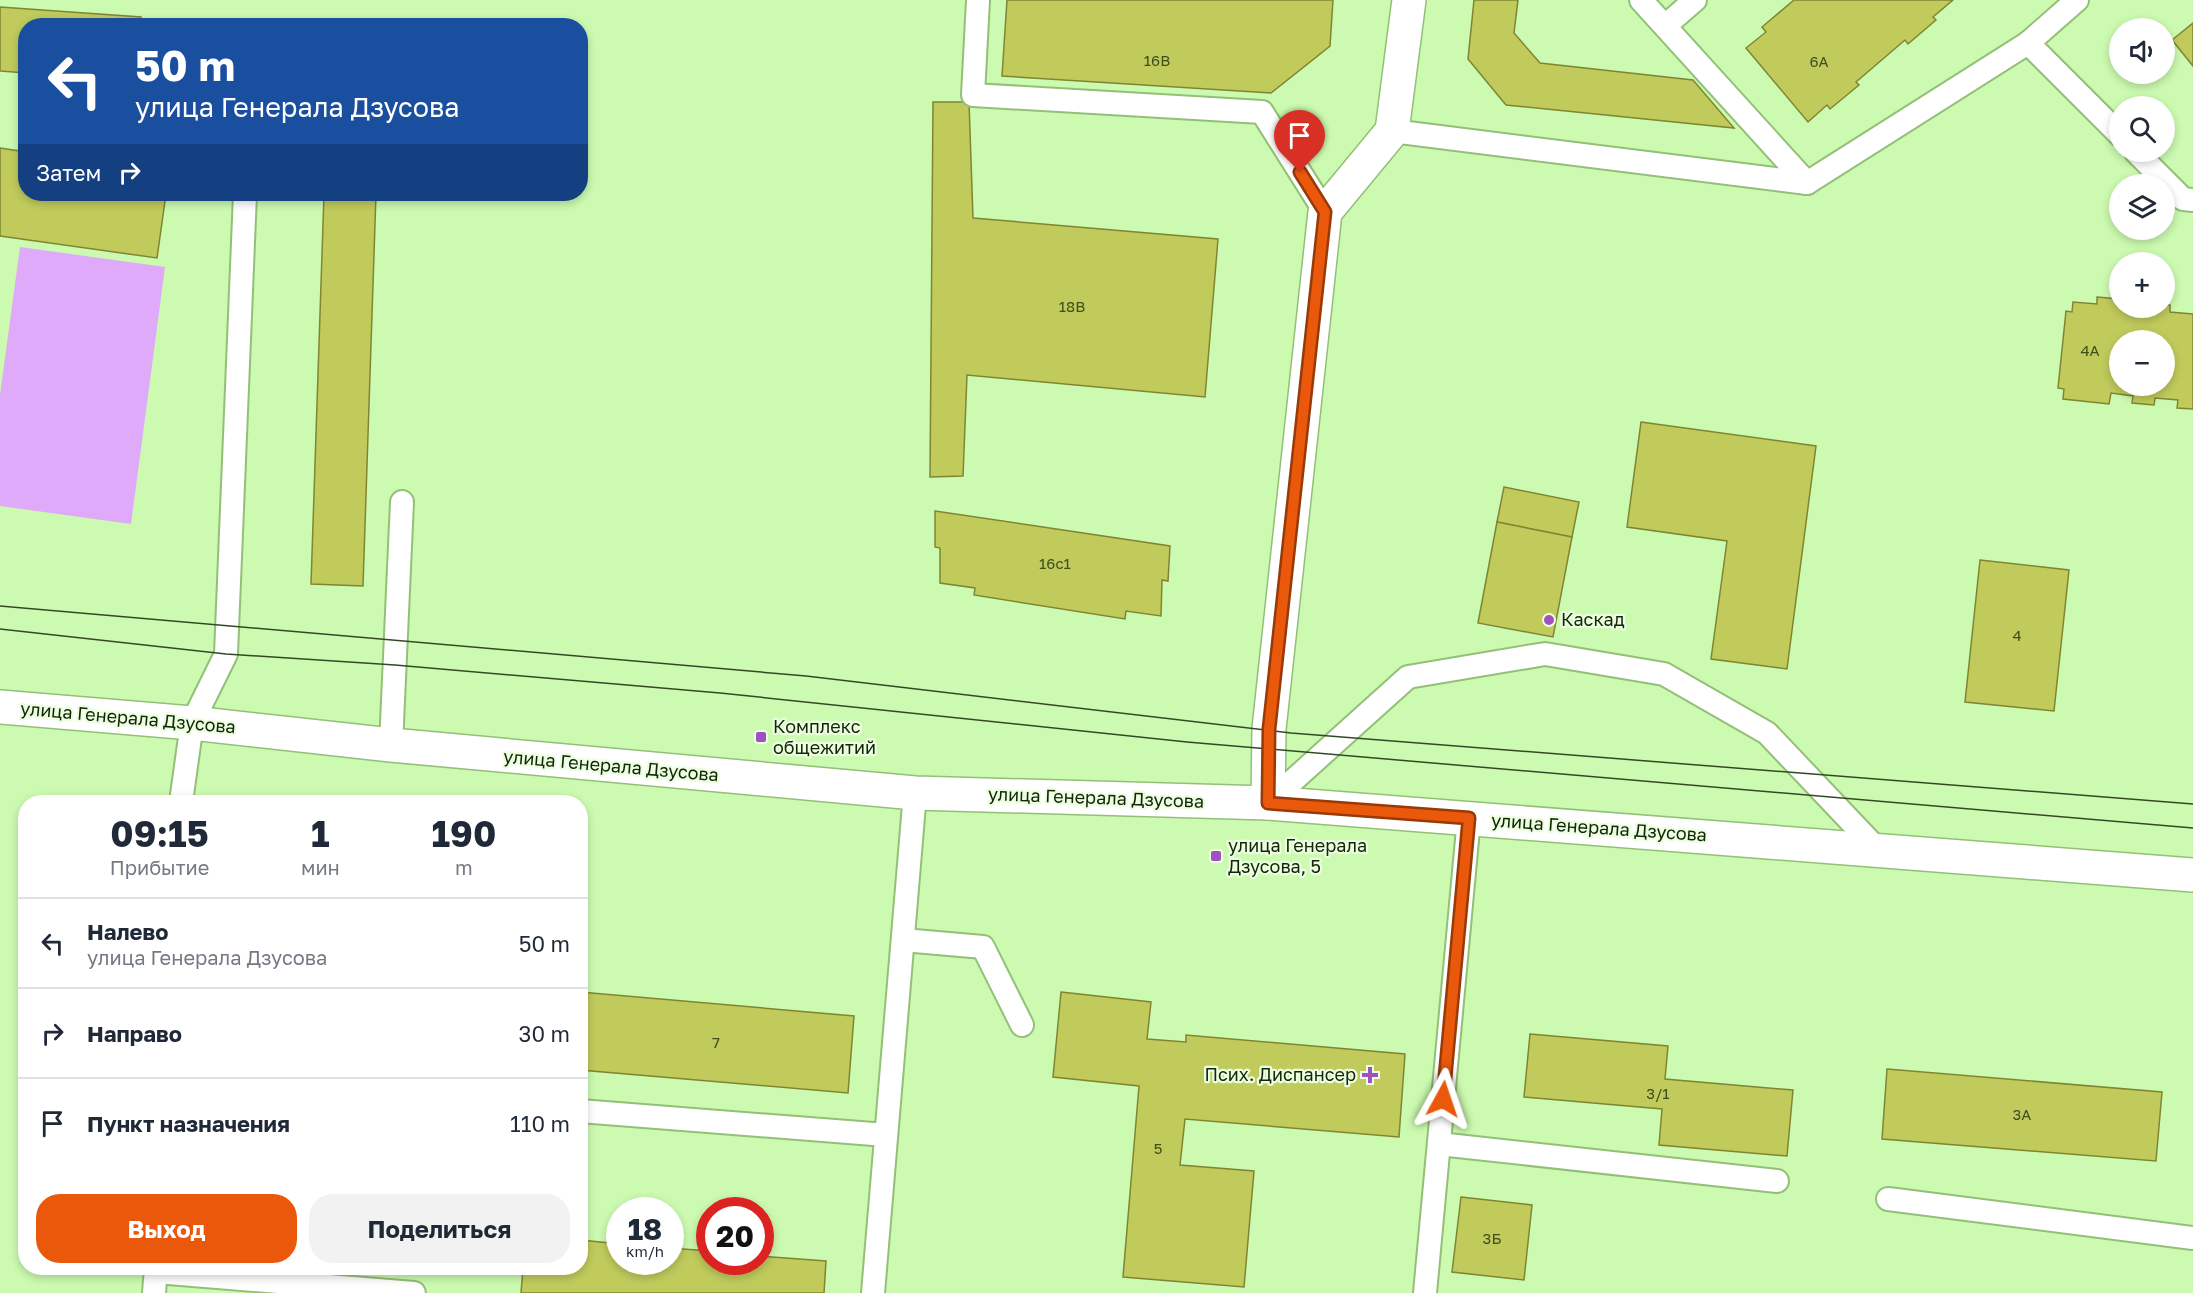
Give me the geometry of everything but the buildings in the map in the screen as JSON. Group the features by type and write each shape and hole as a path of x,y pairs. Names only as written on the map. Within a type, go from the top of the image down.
{"street":[{"path":"1268,803 1269,729 1325,212 1392,131 1409,0"},
{"name":"улица Генерала Дзусова","path":"0,707 192,723 391,745 915,793 1268,803 2193,875"}],"lane":[{"path":"978,0 973,96 1262,112 1325,212"},
{"path":"1641,0 1807,183"},
{"path":"1665,26 1695,0"},
{"path":"1392,131 1807,183 2028,43 2077,0"},
{"path":"2028,43 2109,124"},
{"path":"2148,162 2190,197"},
{"path":"182,795 192,723 226,654 245,201"},
{"path":"391,745 402,502"},
{"path":"1268,803 1408,676 1545,654 1664,674 1767,733 1878,849"},
{"path":"873,1293 915,793"},
{"path":"1425,1293 1469,818"},
{"path":"903,940 983,947 1022,1025"},
{"path":"588,1112 886,1135"},
{"path":"1439,1144 1777,1181"},
{"path":"1888,1198 2193,1238"},
{"path":"155,1278 414,1293"}],"shaded area":[{"path":"20,247 165,267 131,524 0,506 0,395"}],"tram line":[{"path":"0,606 806,676 1291,733 2193,804"},
{"path":"0,629 226,654 395,665 720,693 1187,742 2193,828"}],"place":[{"name":"Каскад","path":"1549,620"},
{"name":"Комплекс общежитий","path":"761,737"},
{"name":"улица Генерала Дзусова, 5","path":"1216,856"},
{"name":"Псих. Диспансер","path":"1370,1075"}],"route":[{"path":"1300,172 1325,212 1269,729 1268,803 1469,818 1443,1099"}]}
